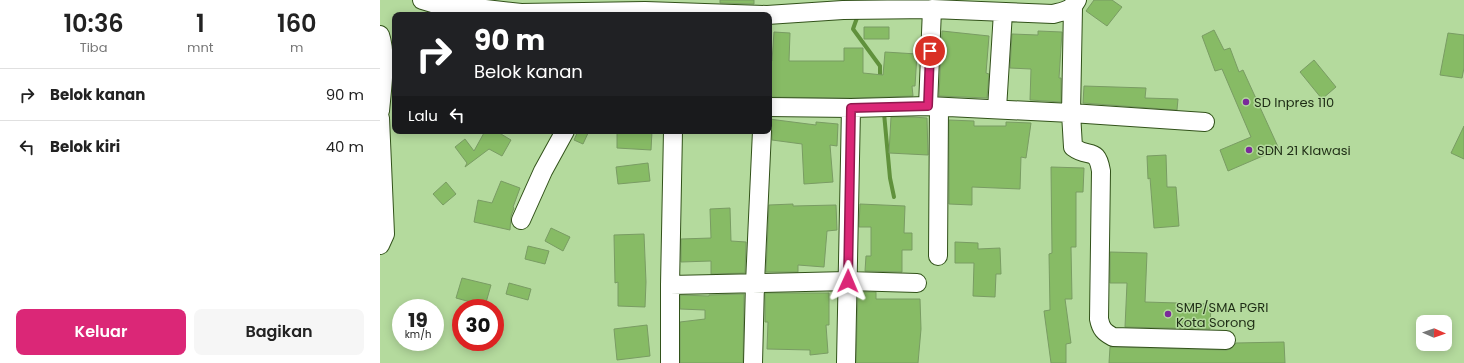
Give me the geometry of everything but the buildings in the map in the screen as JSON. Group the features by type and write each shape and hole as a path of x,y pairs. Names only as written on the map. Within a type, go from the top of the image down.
{"street":[{"path":"767,12 768,0"},
{"path":"429,1 522,6 573,12"},
{"path":"772,15 941,6 1003,12 1053,14 1066,11 1075,3"},
{"path":"1075,3 1071,113 1073,147 1078,151 1094,155 1099,160 1100,165 1099,319 1101,327 1104,333 1113,337 1226,340"},
{"path":"590,12 646,6 671,12"},
{"path":"938,256 933,107 941,6"},
{"path":"997,109 1003,12"},
{"path":"380,35 382,41 383,72 380,111"},
{"path":"772,107 933,107 997,109 1205,122"},
{"path":"846,363 851,108"},
{"path":"380,118 384,234 380,245"},
{"path":"521,220 542,171 563,134"},
{"path":"670,363 673,134"},
{"path":"754,363 755,283 762,134"},
{"path":"670,285 848,281 917,283"}],"waterway":[{"path":"858,15 853,29 880,66 880,80"},
{"path":"884,113 890,178 894,197"}],"place":[{"name":"SD Inpres 110","path":"1246,102"},
{"name":"SDN 21 Klawasi","path":"1249,150"},
{"name":"SMP/SMA PGRI Kota Sorong","path":"1168,314"}],"route":[{"path":"848,281 851,108 928,106 930,51"}]}
